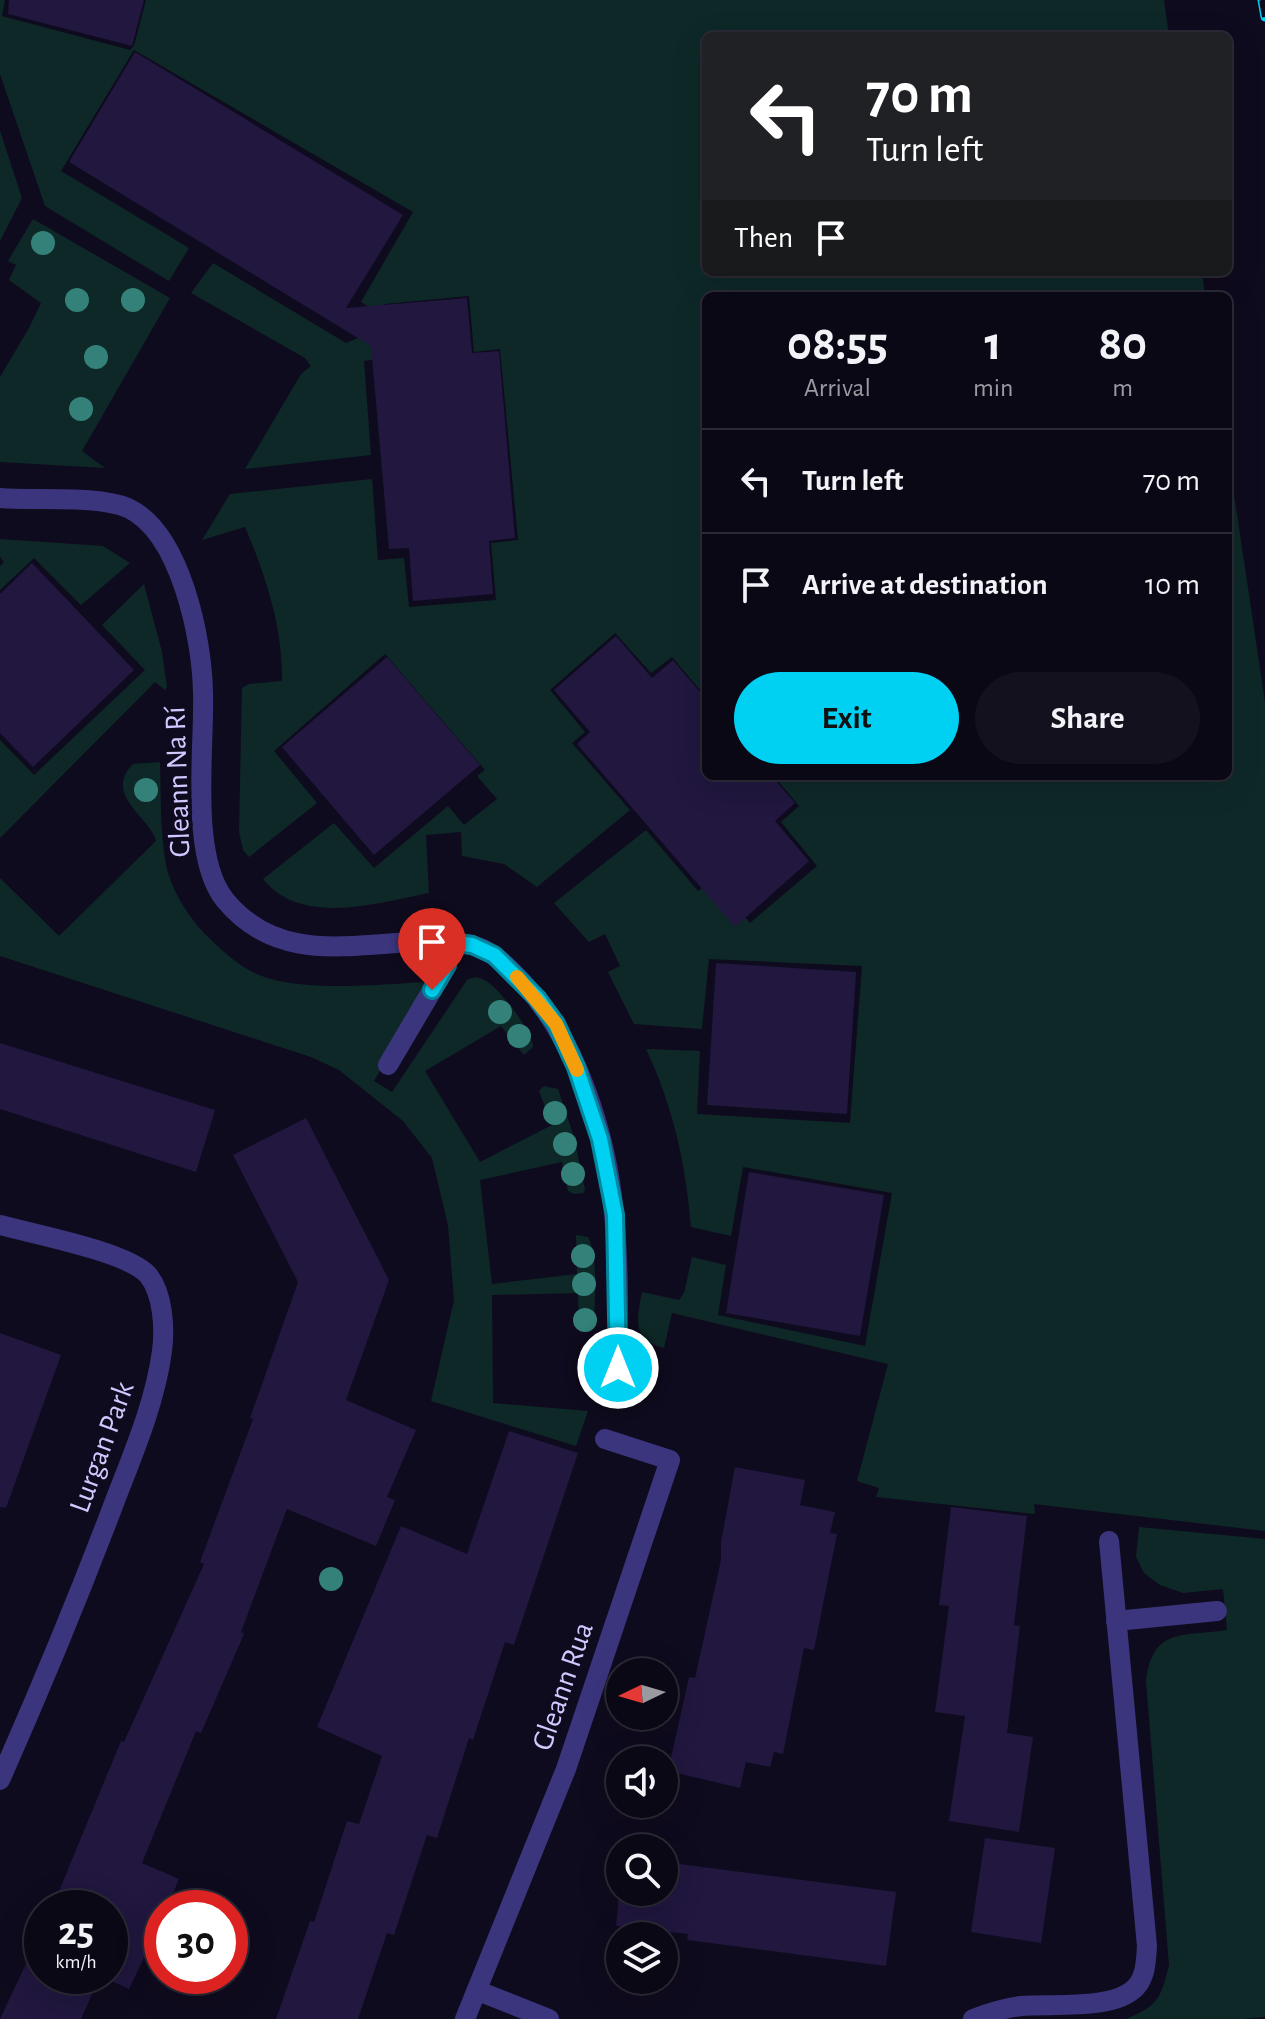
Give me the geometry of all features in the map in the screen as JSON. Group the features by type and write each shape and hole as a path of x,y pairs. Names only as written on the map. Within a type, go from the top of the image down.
{"street":[{"name":"Gleann Na Rí","path":"0,498 92,502 130,509 158,535 171,553 186,597 203,679 201,788 206,850 212,876 222,897 239,916 262,933 285,942 362,946 441,941 472,945 494,955 547,1011 573,1060 600,1139 612,1194 618,1258 618,1368"},
{"path":"388,1065 447,965 441,941"},
{"name":"Lurgan Park","path":"0,1225 134,1263 153,1282 162,1320 163,1347 158,1379 82,1588 0,1780"},
{"name":"Gleann Rua","path":"465,2019 566,1769 670,1460 605,1439"},
{"path":"973,2019 1010,2008 1108,2001 1129,1993 1143,1974 1147,1946 1109,1541"},
{"path":"1116,1621 1217,1611"},
{"path":"478,1991 549,2019"}],"green space":[{"path":"0,0 5,0 2,16 130,50 134,46 146,0 1164,0 1168,32 702,32 702,276 1202,276 1204,292 702,292 702,692 672,657 651,673 615,633 550,690 585,732 572,743 630,810 537,887 504,864 462,856 461,832 426,835 429,893 364,906 319,907 298,903 279,894 263,879 334,823 374,868 448,806 464,825 497,799 477,776 485,770 385,654 274,751 317,803 249,857 243,850 239,832 242,688 249,684 282,681 280,641 266,583 245,527 202,540 230,494 372,479 378,560 404,558 409,607 496,600 491,543 518,540 500,349 474,352 469,296 384,304 388,358 364,361 371,455 245,469 301,374 311,366 305,358 191,293 213,263 346,343 358,338 375,311 361,302 413,212 134,50 61,171 189,248 169,281 45,206 0,74"},
{"path":"0,131 22,198 0,241"},
{"path":"33,219 170,298 82,451 105,468 0,462 0,377 41,303 9,280 16,265 8,261"},
{"path":"1232,481 1265,702 1265,1531 1034,1504 1035,1514 876,1497 879,1488 857,1481 888,1364 672,1313 664,1348 646,1340 641,1334 638,1319 642,1292 679,1300 684,1293 692,1257 726,1265 718,1315 865,1346 892,1193 743,1167 731,1236 691,1227 677,1136 664,1092 646,1049 700,1051 697,1114 850,1123 862,966 709,959 702,1029 634,1024 608,972 620,966 605,934 589,942 554,903 646,830 698,891 712,880 750,923 817,866 781,822 799,806 777,780 1232,780"},
{"path":"0,539 103,546 130,563 81,605 34,558 0,590 0,566 4,562 0,557"},
{"path":"144,584 162,652 167,687 165,690 155,682 0,838 0,740 34,775 145,670 102,625"},
{"path":"160,762 163,840 169,875 192,919 230,957 259,975 296,984 340,986 423,982 426,985 426,995 374,1081 392,1092 470,979 479,978 494,988 527,1030 533,1047 524,1055 501,1026 425,1071 480,1162 552,1125 539,1091 544,1086 558,1089 574,1137 585,1190 583,1193 568,1191 562,1162 480,1180 492,1284 577,1274 576,1235 588,1237 594,1257 592,1331 586,1332 579,1327 578,1293 492,1295 493,1403 588,1411 576,1446 431,1401 454,1300 448,1225 432,1158 403,1121 339,1070 311,1057 0,956 0,878 59,936 156,841 131,806 123,786 125,775 133,764"},
{"path":"1139,1527 1265,1539 1265,2017 1126,2019 1145,2010 1156,2000 1169,1965 1146,1681 1150,1663 1163,1643 1173,1638 1227,1630 1223,1589 1183,1593 1160,1585 1144,1573 1136,1557"}],"building":[{"path":"9,0 144,0 132,46 8,14"},
{"path":"135,52 403,215 346,308 467,298 472,353 499,351 515,538 489,541 493,594 413,601 409,548 389,549 371,346 69,162"},
{"path":"32,563 134,670 33,767 0,733 0,594"},
{"path":"616,636 652,678 673,660 702,694 702,780 775,780 795,803 775,821 809,861 735,927 577,744 590,732 554,690"},
{"path":"387,657 480,765 374,855 282,747"},
{"path":"716,963 856,972 847,1114 707,1105"},
{"path":"0,1043 215,1110 196,1172 0,1109"},
{"path":"306,1118 389,1280 346,1400 416,1430 387,1497 395,1500 376,1546 287,1509 241,1632 244,1634 201,1733 196,1731 142,1863 179,1879 174,1890 144,1890 144,1958 129,1989 128,1890 59,1890 121,1741 124,1742 204,1564 200,1562 253,1419 250,1418 298,1282 233,1155"},
{"path":"749,1172 884,1195 860,1336 726,1313"},
{"path":"0,1333 61,1355 6,1508 0,1507"},
{"path":"509,1431 578,1453 514,1645 505,1642 473,1740 469,1738 437,1838 427,1835 394,1935 387,1933 358,2019 276,2019 310,1921 314,1922 347,1821 359,1824 382,1756 317,1727 401,1526 467,1554"},
{"path":"735,1467 805,1480 800,1505 835,1512 830,1533 837,1534 814,1650 804,1648 783,1754 774,1752 770,1767 746,1762 740,1788 678,1773 678,1746 674,1746 689,1677 695,1678 721,1560 721,1542"},
{"path":"951,1507 1027,1516 1014,1625 1020,1626 1007,1733 1033,1737 1019,1832 949,1821 965,1716 935,1712 949,1606 939,1605"},
{"path":"985,1838 1055,1848 1041,1943 971,1932"},
{"path":"678,1864 896,1892 886,1966 687,1940 688,1934 678,1933 678,1922 616,1922 618,1906 678,1906"},
{"path":"24,1968 24,1994 92,1994 81,2019 0,2019"}],"railway":[{"path":"1262,0 1265,17"}],"slow traffic":[{"path":"517,977 556,1024 577,1070"}],"route":[{"path":"432,990 447,965 441,941 472,945 494,955 537,998 556,1024 584,1088 610,1183 618,1258 618,1368"}]}
